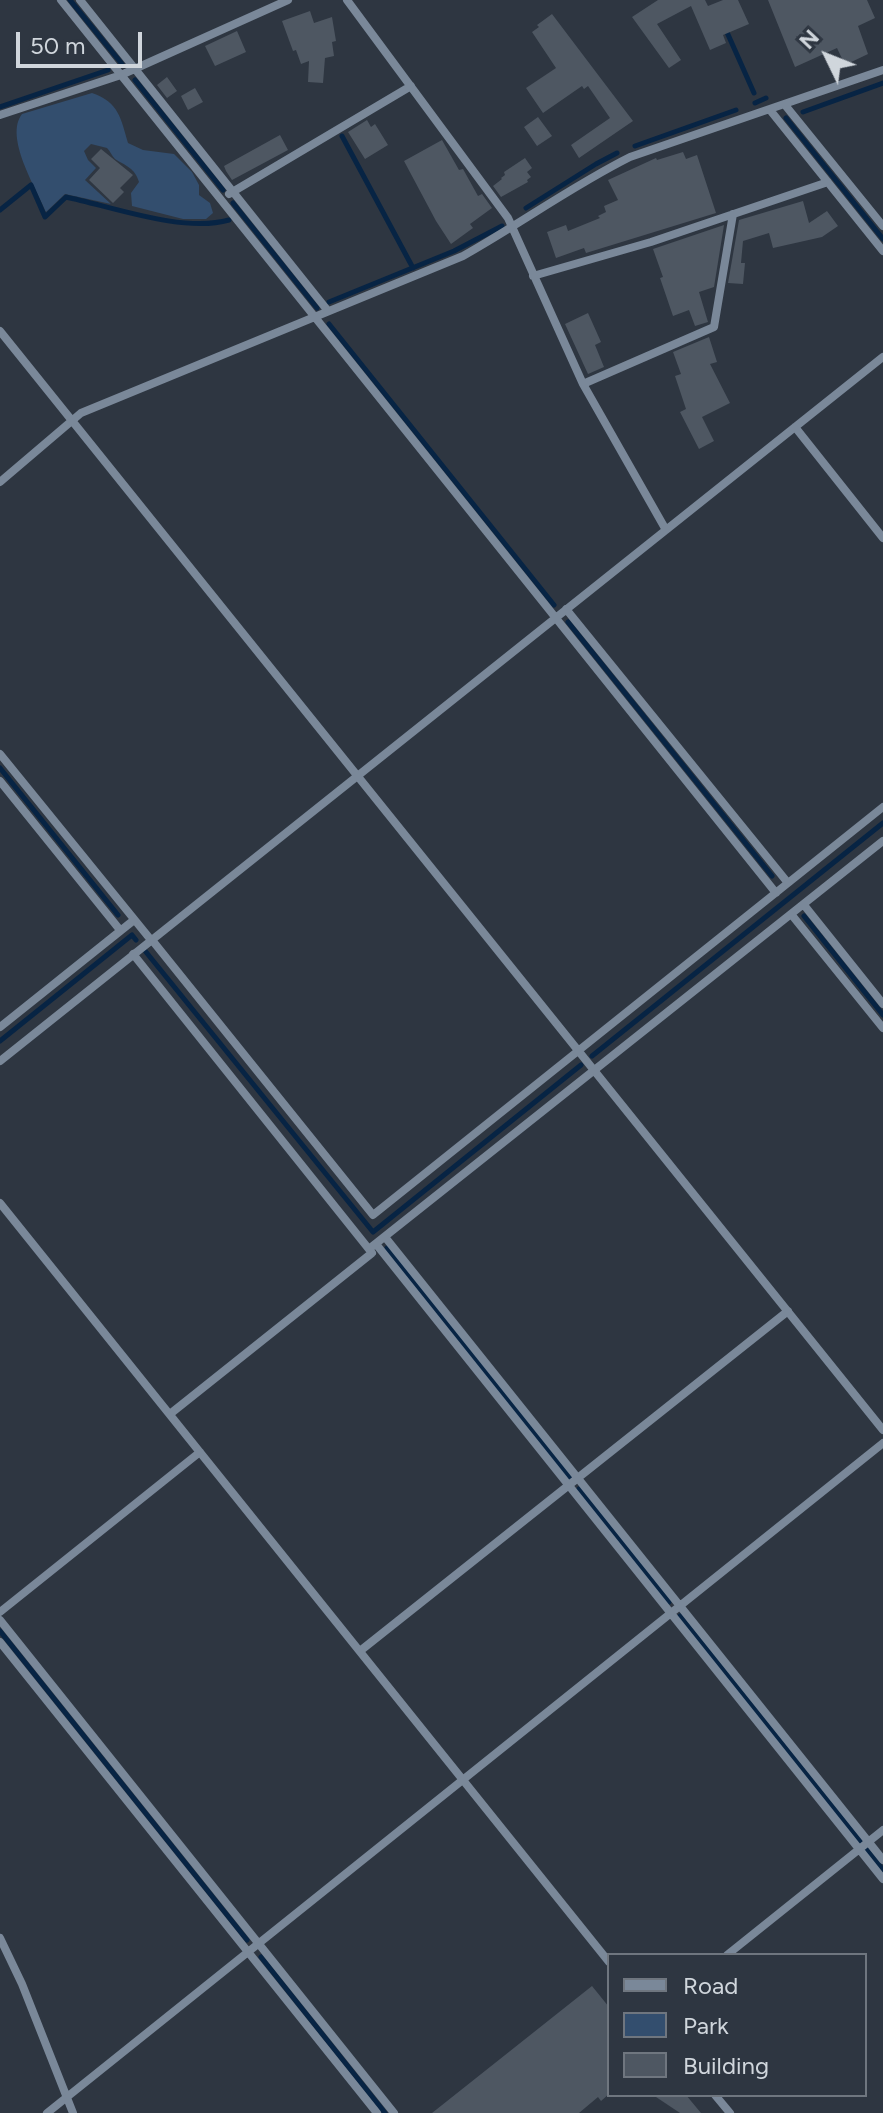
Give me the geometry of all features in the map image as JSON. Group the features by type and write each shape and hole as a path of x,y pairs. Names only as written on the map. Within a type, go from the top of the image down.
{"street":[{"path":"61,0 776,893"},
{"path":"80,0 328,311"},
{"path":"0,115 121,75 288,0"},
{"path":"347,0 508,218 583,384 666,530"},
{"path":"0,482 81,413 463,256 513,228 599,172 630,157 883,70"},
{"path":"221,199 411,86"},
{"path":"785,105 883,226"},
{"path":"770,110 883,251"},
{"path":"533,276 828,182"},
{"path":"583,384 714,327 733,214"},
{"path":"0,331 883,1430"},
{"path":"0,1061 883,357"},
{"path":"795,427 883,538"},
{"path":"566,609 788,883"},
{"path":"0,754 373,1215 883,807"},
{"path":"0,781 120,930"},
{"path":"372,1247 883,841"},
{"path":"804,905 883,1004"},
{"path":"791,914 883,1028"},
{"path":"0,1027 134,920"},
{"path":"133,954 569,1486 883,1879"},
{"path":"0,1203 607,1959"},
{"path":"385,1237 883,1860"},
{"path":"170,1414 372,1253 372,1247"},
{"path":"360,1651 788,1311"},
{"path":"47,2113 883,1443"},
{"path":"0,1612 200,1452"},
{"path":"0,1620 394,2113"},
{"path":"0,1642 377,2113"},
{"path":"729,1953 883,1830"},
{"path":"0,1938 22,1984 73,2113"},
{"path":"717,2097 730,2113"}],"green space":[{"path":"92,93 113,106 121,119 128,143 143,150 174,154 192,172 199,185 199,195 210,203 213,213 206,219 183,219 132,206 131,193 139,182 135,173 115,159 107,148 91,144 84,151 96,168 85,180 111,204 65,194 46,212 19,149 17,124 22,114"}],"building":[{"path":"658,0 705,0 708,6 723,0 738,0 749,24 723,35 726,43 710,50 691,6 657,24 681,60 669,68 632,17"},
{"path":"768,0 867,0 875,18 858,26 868,54 845,65 837,48 795,67"},
{"path":"310,11 314,23 332,17 336,41 332,42 334,56 325,58 323,83 308,82 309,61 301,64 282,21"},
{"path":"552,14 633,121 579,158 571,145 610,118 588,86 584,89 582,86 543,113 526,88 556,68 532,32"},
{"path":"237,31 246,52 215,66 205,46"},
{"path":"167,77 177,91 167,98 157,85"},
{"path":"195,88 203,102 188,110 181,96"},
{"path":"538,117 552,136 537,146 524,127"},
{"path":"367,120 371,127 375,124 388,145 365,159 348,132"},
{"path":"280,135 288,150 232,180 224,166"},
{"path":"442,140 478,196 482,194 492,208 470,224 473,228 451,244 404,161"},
{"path":"101,149 133,175 120,188 124,192 113,203 89,180 100,168 91,159"},
{"path":"683,152 686,159 697,155 716,213 586,253 584,248 556,258 547,232 566,225 568,231 600,218 598,216 606,212 604,206 618,200 608,180 656,158"},
{"path":"525,158 532,168 527,172 531,177 528,182 501,197 493,186 502,179 504,172"},
{"path":"803,201 809,223 827,211 838,226 822,237 773,248 769,233 743,241 743,284 728,283 739,220"},
{"path":"724,225 714,287 699,292 708,322 695,326 689,310 673,316 653,249"},
{"path":"588,313 601,342 595,345 604,367 588,374 565,324"},
{"path":"709,337 717,362 710,364 730,403 702,417 714,441 699,449 680,412 686,409 675,376 681,374 673,352"},
{"path":"592,1986 607,2005 607,2096 601,2101 598,2097 579,2113 432,2113"},
{"path":"656,2097 688,2097 701,2113 680,2113"}],"waterway":[{"path":"70,0 122,64"},
{"path":"726,30 754,93"},
{"path":"0,107 108,70"},
{"path":"135,80 223,190"},
{"path":"803,112 883,83"},
{"path":"755,103 766,98"},
{"path":"635,146 736,110"},
{"path":"786,118 883,239"},
{"path":"342,136 413,268"},
{"path":"526,208 617,153"},
{"path":"0,210 31,185 45,217 66,197 170,221 211,223 229,220"},
{"path":"233,203 317,308"},
{"path":"329,302 454,251 502,226"},
{"path":"329,324 554,605"},
{"path":"568,622 772,876"},
{"path":"0,768 118,915"},
{"path":"592,1056 883,823"},
{"path":"804,916 883,1015"},
{"path":"0,1041 132,935 136,940"},
{"path":"146,952 373,1232 581,1065"},
{"path":"387,1248 570,1478"},
{"path":"579,1489 669,1602"},
{"path":"680,1616 860,1841"},
{"path":"0,1631 247,1940"},
{"path":"867,1850 883,1870"},
{"path":"261,1957 385,2113"}]}
